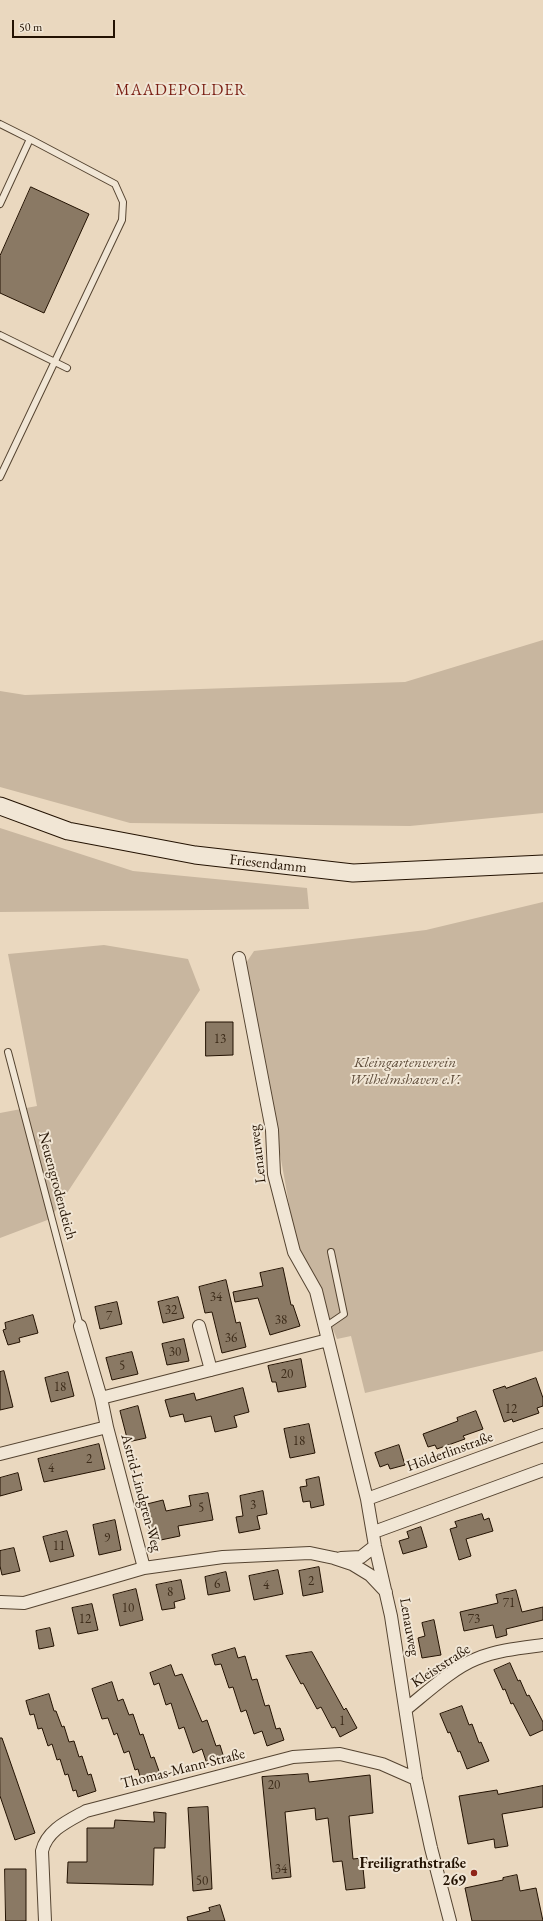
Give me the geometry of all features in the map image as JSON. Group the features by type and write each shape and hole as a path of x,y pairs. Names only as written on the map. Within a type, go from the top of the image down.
{"main road":[{"name":"Friesendamm","path":"0,806 68,831 195,856 345,872 543,864"}],"street":[{"name":"Lenauweg","path":"239,958 272,1130 274,1174 294,1252 316,1292 367,1499 374,1532 375,1546 387,1592 416,1779 431,1848 450,1921"},
{"name":"Astrid-Lindgren-Weg","path":"80,1326 101,1398 107,1427 144,1568"},
{"path":"199,1326 211,1370"},
{"path":"101,1398 328,1340"},
{"name":"Astrid-Lindgren-Weg","path":"0,1454 107,1427"},
{"name":"Hölderlinstraße","path":"367,1499 543,1436"},
{"path":"374,1532 543,1470"},
{"path":"334,1558 361,1557 375,1546"},
{"path":"1,1602 24,1603 144,1568 223,1557 310,1553 334,1558 352,1564 370,1575 387,1592"},
{"name":"Kleiststraße","path":"406,1709 446,1678 476,1659 510,1649 543,1645"},
{"name":"Thomas-Mann-Straße","path":"45,1921 42,1851 44,1841 61,1824 86,1811 293,1757 340,1754 382,1764 416,1779"}],"lane":[{"path":"0,124 115,184 123,202 122,220 0,478"},
{"path":"0,204 30,139"},
{"path":"0,335 67,368"},
{"name":"Neuengrodendeich","path":"8,1052 80,1326"},
{"path":"325,1327 344,1314 332,1252"}],"green space":[{"path":"543,640 543,813 410,826 130,823 0,787 0,691 25,695 405,682"},
{"path":"0,828 133,871 307,888 309,909 0,912"},
{"name":"Kleingartenverein Wilhelmshaven e.V.","path":"543,902 543,1351 365,1393 351,1336 337,1339 295,1238 246,963 254,951 426,930"},
{"path":"104,945 188,959 200,990 50,1219 0,1238 0,1113 37,1106 8,954"}],"building":[{"path":"31,187 89,214 44,313 0,293 0,256"},
{"path":"206,1022 233,1022 233,1055 206,1056"},
{"path":"283,1268 291,1305 293,1305 300,1326 270,1335 258,1298 235,1302 233,1292 263,1286 260,1273"},
{"path":"226,1280 236,1323 240,1322 246,1347 222,1353 212,1312 205,1313 199,1287"},
{"path":"178,1297 184,1318 163,1323 158,1302"},
{"path":"117,1302 122,1324 100,1329 95,1307"},
{"path":"33,1315 38,1333 19,1338 20,1342 8,1345 3,1330 6,1329 5,1323"},
{"path":"184,1339 189,1361 167,1365 162,1344"},
{"path":"132,1352 138,1374 112,1380 106,1358"},
{"path":"301,1359 306,1387 278,1392 276,1382 272,1382 268,1366"},
{"path":"4,1371 13,1407 0,1410 0,1372"},
{"path":"68,1372 74,1396 51,1402 45,1378"},
{"path":"536,1378 543,1398 543,1406 537,1408 539,1413 513,1422 512,1419 504,1422 493,1390 505,1386 506,1388"},
{"path":"243,1388 249,1412 234,1416 237,1427 215,1432 211,1416 185,1422 183,1414 170,1417 165,1400 194,1393 196,1400"},
{"path":"138,1406 146,1438 128,1442 120,1411"},
{"path":"476,1411 483,1429 463,1436 465,1439 437,1449 435,1445 428,1447 423,1434 458,1421 457,1418"},
{"path":"309,1424 315,1453 290,1458 284,1429"},
{"path":"99,1444 105,1469 44,1482 38,1459"},
{"path":"399,1445 405,1465 390,1469 388,1464 380,1467 375,1453"},
{"path":"18,1473 22,1490 0,1496 0,1478"},
{"path":"319,1477 324,1505 311,1508 310,1501 303,1502 300,1487 307,1486 306,1480"},
{"path":"263,1491 267,1514 257,1516 260,1529 239,1533 236,1517 243,1516 240,1496"},
{"path":"208,1493 213,1520 178,1526 180,1536 151,1542 143,1505 163,1500 166,1511 191,1506 189,1496"},
{"path":"482,1514 484,1520 489,1518 493,1531 466,1539 471,1556 459,1560 450,1529 457,1527 455,1522"},
{"path":"115,1520 121,1550 99,1555 93,1525"},
{"path":"421,1527 427,1547 403,1554 399,1541 409,1538 407,1532"},
{"path":"67,1531 74,1556 50,1562 43,1537"},
{"path":"14,1548 20,1571 2,1575 0,1566 0,1551"},
{"path":"319,1567 323,1592 303,1596 299,1571"},
{"path":"278,1570 283,1594 254,1600 249,1576"},
{"path":"226,1572 230,1591 208,1595 205,1577"},
{"path":"181,1580 185,1599 174,1602 175,1608 162,1610 156,1585"},
{"path":"136,1589 143,1620 120,1626 113,1595"},
{"path":"516,1590 522,1612 543,1607 543,1620 506,1629 507,1635 496,1638 493,1625 464,1631 460,1612 498,1603 496,1595"},
{"path":"92,1604 98,1630 78,1634 72,1608"},
{"path":"434,1620 441,1655 422,1658 418,1638 425,1636 422,1623"},
{"path":"50,1628 54,1646 39,1649 36,1631"},
{"path":"235,1648 238,1658 245,1656 252,1680 257,1679 265,1706 269,1705 276,1729 280,1728 284,1740 267,1746 262,1731 254,1734 246,1710 241,1712 233,1687 229,1688 221,1664 215,1665 212,1655"},
{"path":"312,1652 344,1710 346,1708 357,1728 340,1737 335,1727 332,1728 321,1707 317,1709 286,1656"},
{"path":"510,1663 518,1681 520,1680 527,1696 529,1695 543,1722 543,1730 530,1736 513,1703 511,1704 505,1689 503,1690 494,1670"},
{"path":"171,1665 175,1676 182,1674 202,1722 207,1720 216,1746 220,1745 224,1758 207,1764 202,1749 193,1753 184,1727 179,1729 171,1703 166,1705 159,1683 154,1685 150,1673"},
{"path":"112,1682 118,1701 123,1699 129,1715 133,1714 140,1735 143,1734 151,1758 154,1757 160,1774 141,1780 138,1769 135,1770 129,1751 124,1753 117,1733 114,1735 108,1718 102,1719 92,1689"},
{"path":"49,1694 54,1711 56,1711 62,1727 64,1726 69,1742 74,1741 79,1757 82,1756 88,1775 91,1774 96,1791 78,1797 76,1790 73,1791 68,1774 65,1775 60,1759 57,1760 52,1744 48,1746 42,1728 38,1729 34,1714 30,1715 26,1701"},
{"path":"462,1706 469,1725 472,1724 479,1743 481,1742 489,1761 467,1769 460,1751 458,1752 450,1732 448,1733 440,1714"},
{"path":"0,1738 2,1738 35,1833 15,1840 0,1796"},
{"path":"308,1774 309,1782 370,1775 373,1813 349,1816 353,1859 362,1858 365,1888 346,1890 342,1861 333,1862 328,1818 316,1820 315,1808 285,1812 291,1877 272,1879 262,1777"},
{"path":"543,1786 543,1807 502,1814 508,1846 495,1848 494,1839 468,1844 459,1796 497,1790 498,1794"},
{"path":"208,1807 212,1889 193,1891 188,1808"},
{"path":"154,1812 166,1813 165,1848 154,1848 153,1885 67,1883 68,1862 87,1862 87,1828 114,1828 115,1820 154,1822"},
{"path":"5,1869 26,1869 26,1921 6,1921"},
{"path":"517,1875 520,1891 536,1888 543,1921 472,1921 465,1888 503,1880 503,1878"},
{"path":"220,1905 225,1921 188,1921 187,1917 210,1911 209,1908"}],"place":[{"name":"Freiligrathstraße 269","path":"474,1873"}],"district":[{"name":"MAADEPOLDER","path":"181,91"}]}
